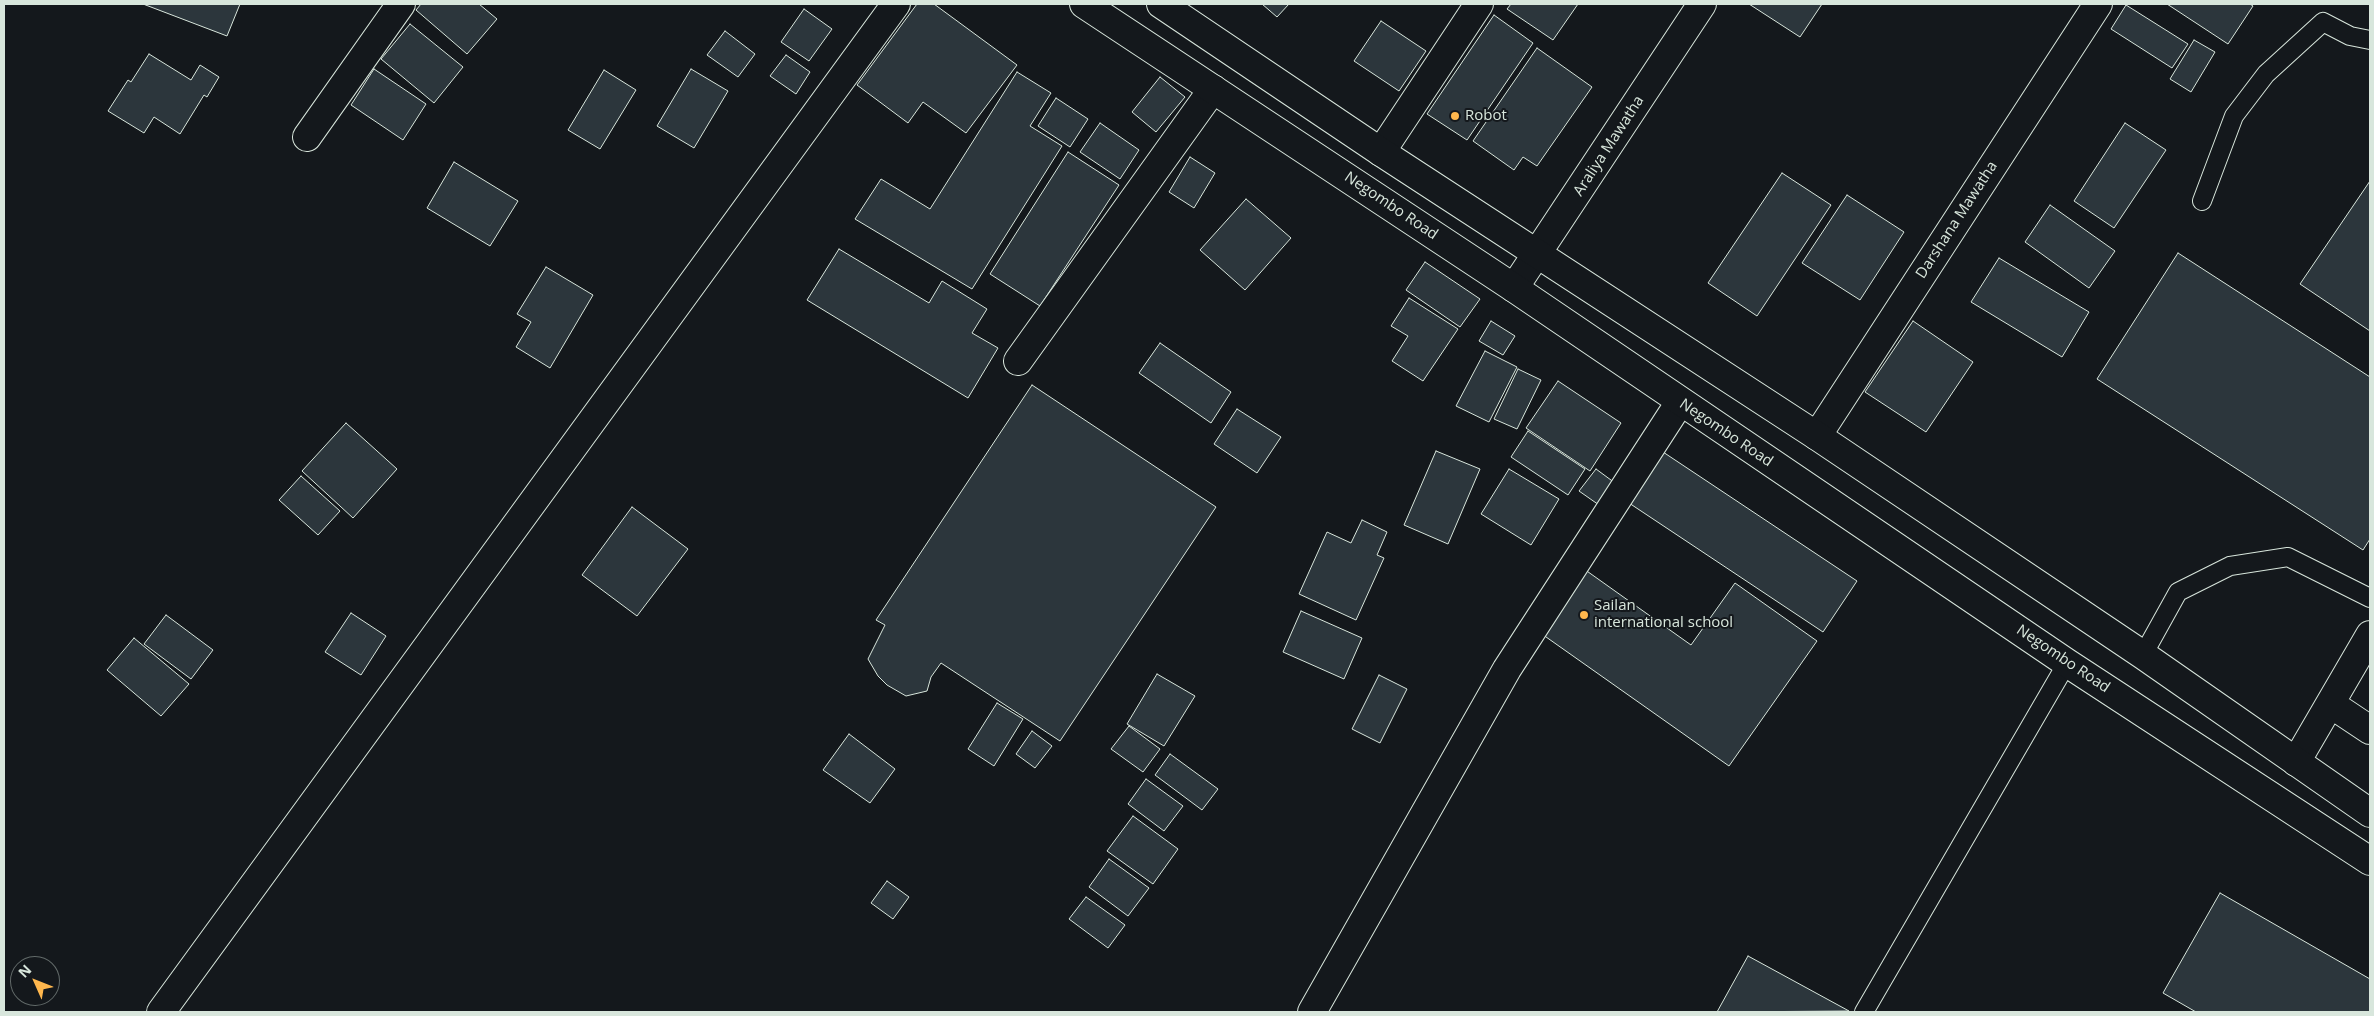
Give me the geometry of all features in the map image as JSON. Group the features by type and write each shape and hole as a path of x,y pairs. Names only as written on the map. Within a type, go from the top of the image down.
{"main road":[{"path":"307,137 401,4"},
{"path":"161,1012 896,4"},
{"name":"Negombo Road","path":"1084,4 1514,288 2067,663 2370,861"},
{"path":"1161,4 1381,152 1817,436 2143,655 2370,813"},
{"path":"1381,152 1479,4"},
{"name":"Araliya Mawatha","path":"1514,288 1702,4"},
{"name":"Darshana Mawatha","path":"1817,436 2098,4"},
{"path":"1018,361 1213,89"},
{"path":"1312,1012 1506,670 1680,402"},
{"path":"2296,762 2370,635"},
{"path":"2331,704 2370,730"}],"lane":[{"path":"2202,201 2234,116 2266,74 2323,22 2350,36 2370,40"},
{"path":"2143,655 2178,592 2230,566 2288,557 2370,598"},
{"path":"1864,1012 2067,663"}],"building":[{"path":"143,4 240,4 227,36"},
{"path":"421,4 479,4 497,19 467,54 416,10"},
{"path":"917,4 934,4 1017,65 966,133 923,102 908,123 857,85"},
{"path":"1262,4 1289,4 1277,17"},
{"path":"1511,4 1578,4 1553,40 1507,9"},
{"path":"1749,4 1822,4 1800,37"},
{"path":"2167,4 2250,4 2253,6 2228,44"},
{"path":"2126,5 2188,44 2172,68 2111,29"},
{"path":"804,9 832,29 809,61 781,42"},
{"path":"1494,15 1533,43 1467,140 1427,114"},
{"path":"1381,21 1426,51 1399,91 1354,61"},
{"path":"410,24 463,67 434,103 381,59"},
{"path":"725,31 755,54 738,77 707,55"},
{"path":"2194,40 2215,52 2191,92 2170,79"},
{"path":"1537,48 1592,87 1537,166 1523,157 1514,170 1473,141"},
{"path":"149,54 191,80 200,65 219,77 207,97 204,95 180,134 154,117 144,133 108,111 128,80 131,82"},
{"path":"786,55 810,72 796,94 770,76"},
{"path":"374,69 426,104 403,140 351,105"},
{"path":"691,69 728,91 694,148 657,126"},
{"path":"604,70 636,90 600,149 568,130"},
{"path":"1017,72 1051,93 1030,126 1062,146 972,289 855,219 881,179 930,209"},
{"path":"1160,77 1185,97 1156,132 1132,112"},
{"path":"1056,98 1088,119 1070,147 1038,126"},
{"path":"1100,123 1139,150 1120,179 1080,152"},
{"path":"2125,123 2166,150 2114,228 2074,201"},
{"path":"1068,152 1119,185 1040,306 990,274"},
{"path":"1190,157 1215,173 1194,208 1169,192"},
{"path":"454,162 518,201 490,246 427,208"},
{"path":"1782,173 1831,205 1757,316 1708,283"},
{"path":"2370,181 2370,331 2300,284"},
{"path":"1847,195 1904,232 1860,300 1802,263"},
{"path":"1246,199 1291,238 1245,290 1200,250"},
{"path":"2050,205 2115,251 2089,288 2025,242"},
{"path":"839,249 929,303 942,281 987,309 972,333 998,348 968,398 807,300"},
{"path":"2178,253 2370,377 2370,539 2363,550 2097,379"},
{"path":"1999,258 2089,312 2062,357 1971,302"},
{"path":"1425,262 1480,299 1460,327 1406,290"},
{"path":"546,267 593,295 550,368 516,347 531,322 517,314"},
{"path":"1409,298 1458,329 1423,381 1392,361 1408,336 1391,326"},
{"path":"1491,321 1515,336 1503,355 1479,341"},
{"path":"1913,321 1973,362 1926,432 1865,392"},
{"path":"1160,343 1231,392 1211,423 1139,373"},
{"path":"1485,351 1517,367 1489,422 1456,406"},
{"path":"1518,369 1541,380 1517,429 1494,419"},
{"path":"1558,381 1621,423 1590,471 1526,428"},
{"path":"1032,385 1216,507 1060,741 941,663 931,677 927,691 906,696 887,685 878,676 868,659 885,625 876,620"},
{"path":"1237,409 1281,437 1257,473 1214,444"},
{"path":"346,423 397,469 353,518 302,471"},
{"path":"1528,431 1585,469 1568,495 1511,457"},
{"path":"1660,450 1857,581 1823,632 1626,501"},
{"path":"1436,451 1480,469 1448,544 1404,525"},
{"path":"1509,469 1559,499 1531,545 1481,514"},
{"path":"1596,469 1615,483 1599,505 1579,491"},
{"path":"301,476 340,511 318,535 279,500"},
{"path":"632,507 688,549 637,616 582,575"},
{"path":"1362,520 1387,532 1377,555 1384,558 1356,620 1299,594 1327,532 1351,543"},
{"path":"1584,569 1691,645 1735,583 1817,641 1729,766 1539,632"},
{"path":"1301,611 1362,638 1344,679 1283,652"},
{"path":"351,613 386,636 361,675 325,652"},
{"path":"166,615 213,650 191,679 144,644"},
{"path":"134,638 189,684 161,716 107,670"},
{"path":"1157,674 1195,696 1164,746 1127,724"},
{"path":"1379,675 1407,689 1380,743 1352,729"},
{"path":"997,703 1023,719 994,766 968,749"},
{"path":"1129,726 1160,749 1143,772 1111,749"},
{"path":"1032,731 1052,746 1035,768 1016,754"},
{"path":"849,734 895,769 870,803 823,770"},
{"path":"1170,754 1218,789 1202,810 1155,775"},
{"path":"1146,779 1183,806 1164,831 1128,804"},
{"path":"1133,816 1178,849 1153,884 1107,851"},
{"path":"1109,859 1149,888 1128,916 1089,887"},
{"path":"887,881 909,897 893,919 871,903"},
{"path":"2220,893 2370,979 2370,1012 2196,1012 2163,993"},
{"path":"1086,897 1125,925 1108,948 1069,919"},
{"path":"1748,956 1849,1011 1717,1012"}],"place":[{"name":"Robot","path":"1455,116"},
{"name":"Sailan international school","path":"1584,615"}]}
